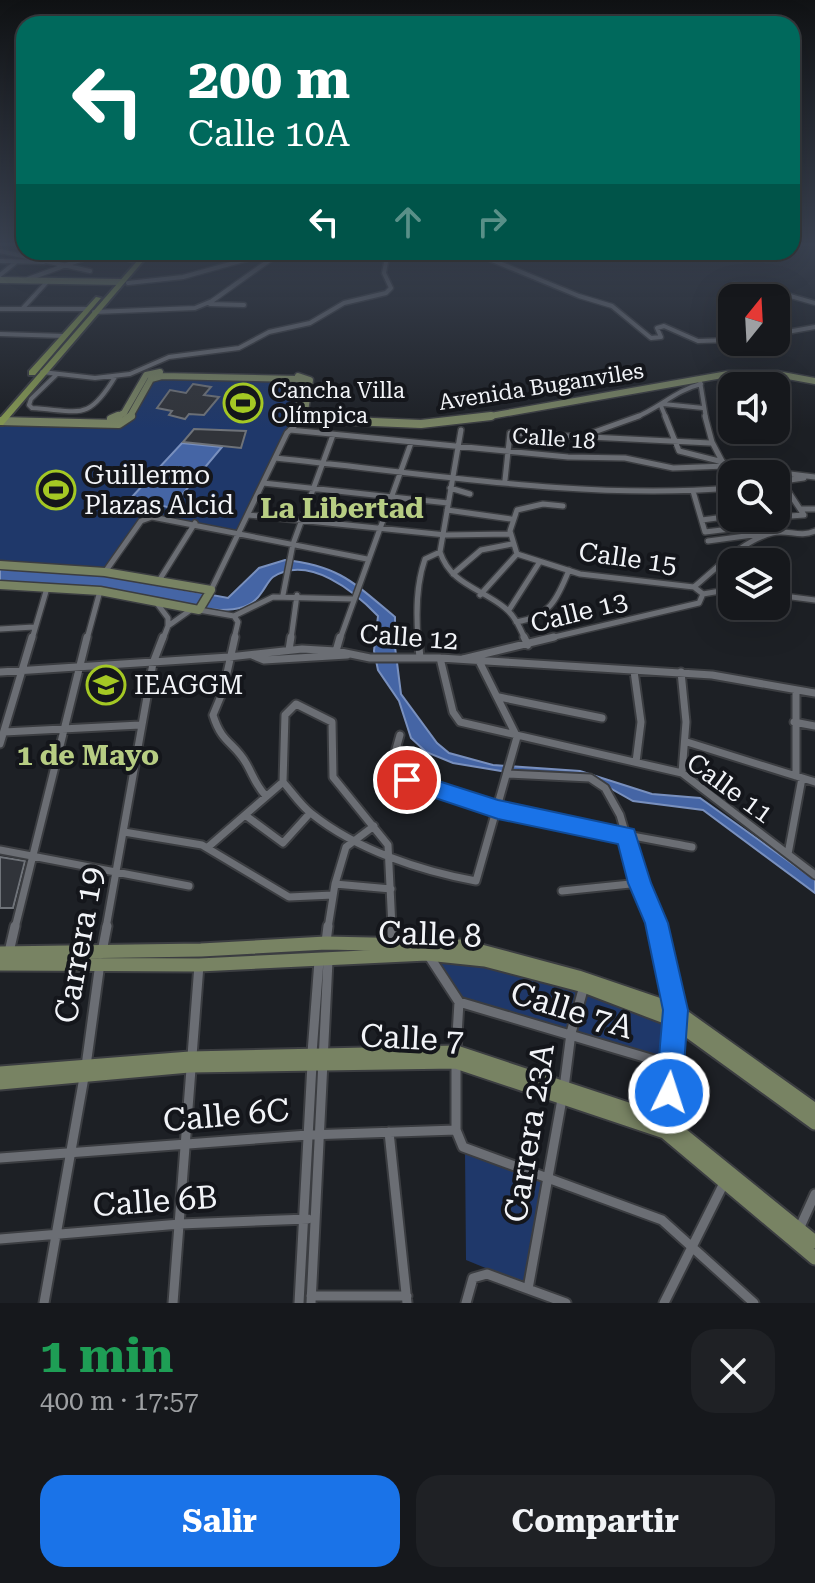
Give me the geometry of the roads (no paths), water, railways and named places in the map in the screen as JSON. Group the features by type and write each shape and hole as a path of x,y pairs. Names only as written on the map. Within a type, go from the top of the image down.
{"main road":[{"path":"1,418 64,336 94,307"},
{"path":"1,418 90,311"},
{"name":"Avenida Buganviles","path":"304,417 422,420 475,414 725,371 774,371 815,380"},
{"name":"Avenida Buganviles","path":"304,417 421,424 477,418 751,373 815,380"},
{"path":"1,418 119,424 130,417 151,379 162,376 298,379 304,383 298,411 304,417"},
{"path":"0,565 160,579 210,592 197,609 100,591 0,585"},
{"path":"79,589 130,587 130,580 92,572"},
{"name":"Calle 8","path":"101,959 326,943 442,944 488,952 578,977 674,1015 815,1110"},
{"name":"Calle 8","path":"3,958 101,959 199,965 427,954 485,960 584,986 674,1015 815,1123"},
{"path":"0,977 3,958"},
{"name":"Calle 7","path":"0,1083 85,1071 189,1062 456,1057 666,1127 796,1235 815,1258"},
{"name":"Calle 7","path":"0,1073 85,1071"},
{"name":"Calle 7","path":"666,1127 724,1183 796,1235 815,1242"}],"street":[{"path":"0,309 183,310 195,307"},
{"path":"42,372 115,377 169,357 239,348 269,332 310,323 338,307"},
{"path":"613,307 651,338 661,337 657,328 664,326 698,341 718,340"},
{"path":"790,331 815,327"},
{"path":"0,334 64,336"},
{"path":"56,375 31,399 29,405 32,408 88,411 99,403 115,377"},
{"path":"583,436 662,405 684,388 700,381 710,443 721,460"},
{"path":"662,405 703,408"},
{"path":"662,405 679,451 718,463"},
{"path":"210,592 290,430 304,417"},
{"name":"Calle 18","path":"290,430 510,452 625,458 684,469 718,465"},
{"path":"461,430 450,488 446,535 440,552 442,563 480,595 509,610 528,645"},
{"path":"505,480 510,433 710,443"},
{"path":"283,595 293,544 333,435"},
{"path":"336,651 358,582 411,443"},
{"path":"275,458 566,487 718,489"},
{"name":"Calle 18","path":"790,473 815,477"},
{"path":"790,480 815,477"},
{"path":"263,483 392,497 511,519"},
{"path":"450,488 470,494"},
{"path":"693,491 705,532 718,530"},
{"path":"790,496 804,515 790,516"},
{"path":"480,595 517,554 510,534 511,519 521,507 543,504 563,506"},
{"path":"800,509 815,509"},
{"path":"248,515 446,535 510,534"},
{"path":"105,572 144,519 157,517 367,559"},
{"path":"702,520 718,518"},
{"path":"160,579 195,523"},
{"path":"708,541 775,532 808,535 815,531"},
{"path":"694,587 745,547 775,532"},
{"path":"453,574 481,550 512,544"},
{"path":"420,658 417,626 419,577 425,559 440,552"},
{"name":"Calle 15","path":"517,554 539,563 603,577 694,587 703,594 718,591"},
{"path":"509,610 539,563"},
{"path":"516,622 534,620 553,609 569,570"},
{"path":"0,744 47,588"},
{"path":"3,958 32,856 77,667 100,591"},
{"name":"Calle 13","path":"459,660 699,603 703,594"},
{"path":"168,626 197,609 234,616 265,599 283,595 354,597"},
{"path":"289,650 297,595"},
{"path":"790,597 815,600"},
{"path":"154,601 168,618 168,626"},
{"path":"234,616 238,622 223,691 213,715 219,734 245,761 256,786 266,796"},
{"name":"Carrera 19","path":"44,1303 118,873 140,725 153,663 168,626"},
{"path":"0,629 34,627"},
{"name":"Calle 12","path":"0,672 153,663 289,650 336,651 370,658 440,658 480,663 681,672 752,680 815,693"},
{"path":"252,655 264,660 349,654"},
{"name":"Calle 11","path":"440,658 455,719 472,727 682,773 815,875"},
{"path":"393,943 391,889 388,855 388,845 333,777 332,722 303,705 289,709 285,715 283,782 310,813 351,840 388,855 423,871 476,881 517,737 480,663"},
{"path":"634,671 641,722 636,762"},
{"path":"681,672 687,705 687,742 682,773"},
{"path":"788,854 799,777 794,722 796,690"},
{"path":"499,697 602,718"},
{"path":"794,722 815,726"},
{"path":"2,732 140,725"},
{"path":"400,735 391,767 397,776 498,809 692,847"},
{"path":"687,742 815,782"},
{"path":"508,771 590,778 605,788 614,801 640,883 657,923 674,1015 666,1127"},
{"path":"207,848 283,782"},
{"path":"245,815 283,843 310,813"},
{"path":"326,943 335,884 351,840 374,826"},
{"path":"124,832 195,843 289,897 333,895"},
{"path":"0,850 189,886"},
{"path":"562,891 640,883"},
{"path":"335,884 391,889"},
{"path":"427,954 459,1002 456,1130 463,1147 662,1220 754,1303"},
{"path":"323,961 305,1300 407,1300 389,1132"},
{"path":"173,1303 186,1146 189,1062 199,965"},
{"name":"Carrera 23A","path":"528,1289 571,1033 584,986"},
{"name":"Calle 7A","path":"459,1002 671,1065"},
{"name":"Calle 6C","path":"0,1158 313,1134 456,1130"},
{"path":"664,1303 724,1183"},
{"path":"796,1235 815,1194"},
{"name":"Calle 6B","path":"0,1239 180,1224 309,1219"},
{"path":"466,1303 473,1278 487,1274 566,1303"}],"place":[{"name":"Cancha Villa Olímpica","path":"243,403"},
{"name":"Guillermo Plazas Alcid","path":"56,490"},
{"name":"IEAGGM","path":"106,685"}],"district":[{"name":"La Libertad","path":"342,508"},
{"name":"1 de Mayo","path":"88,755"}]}
